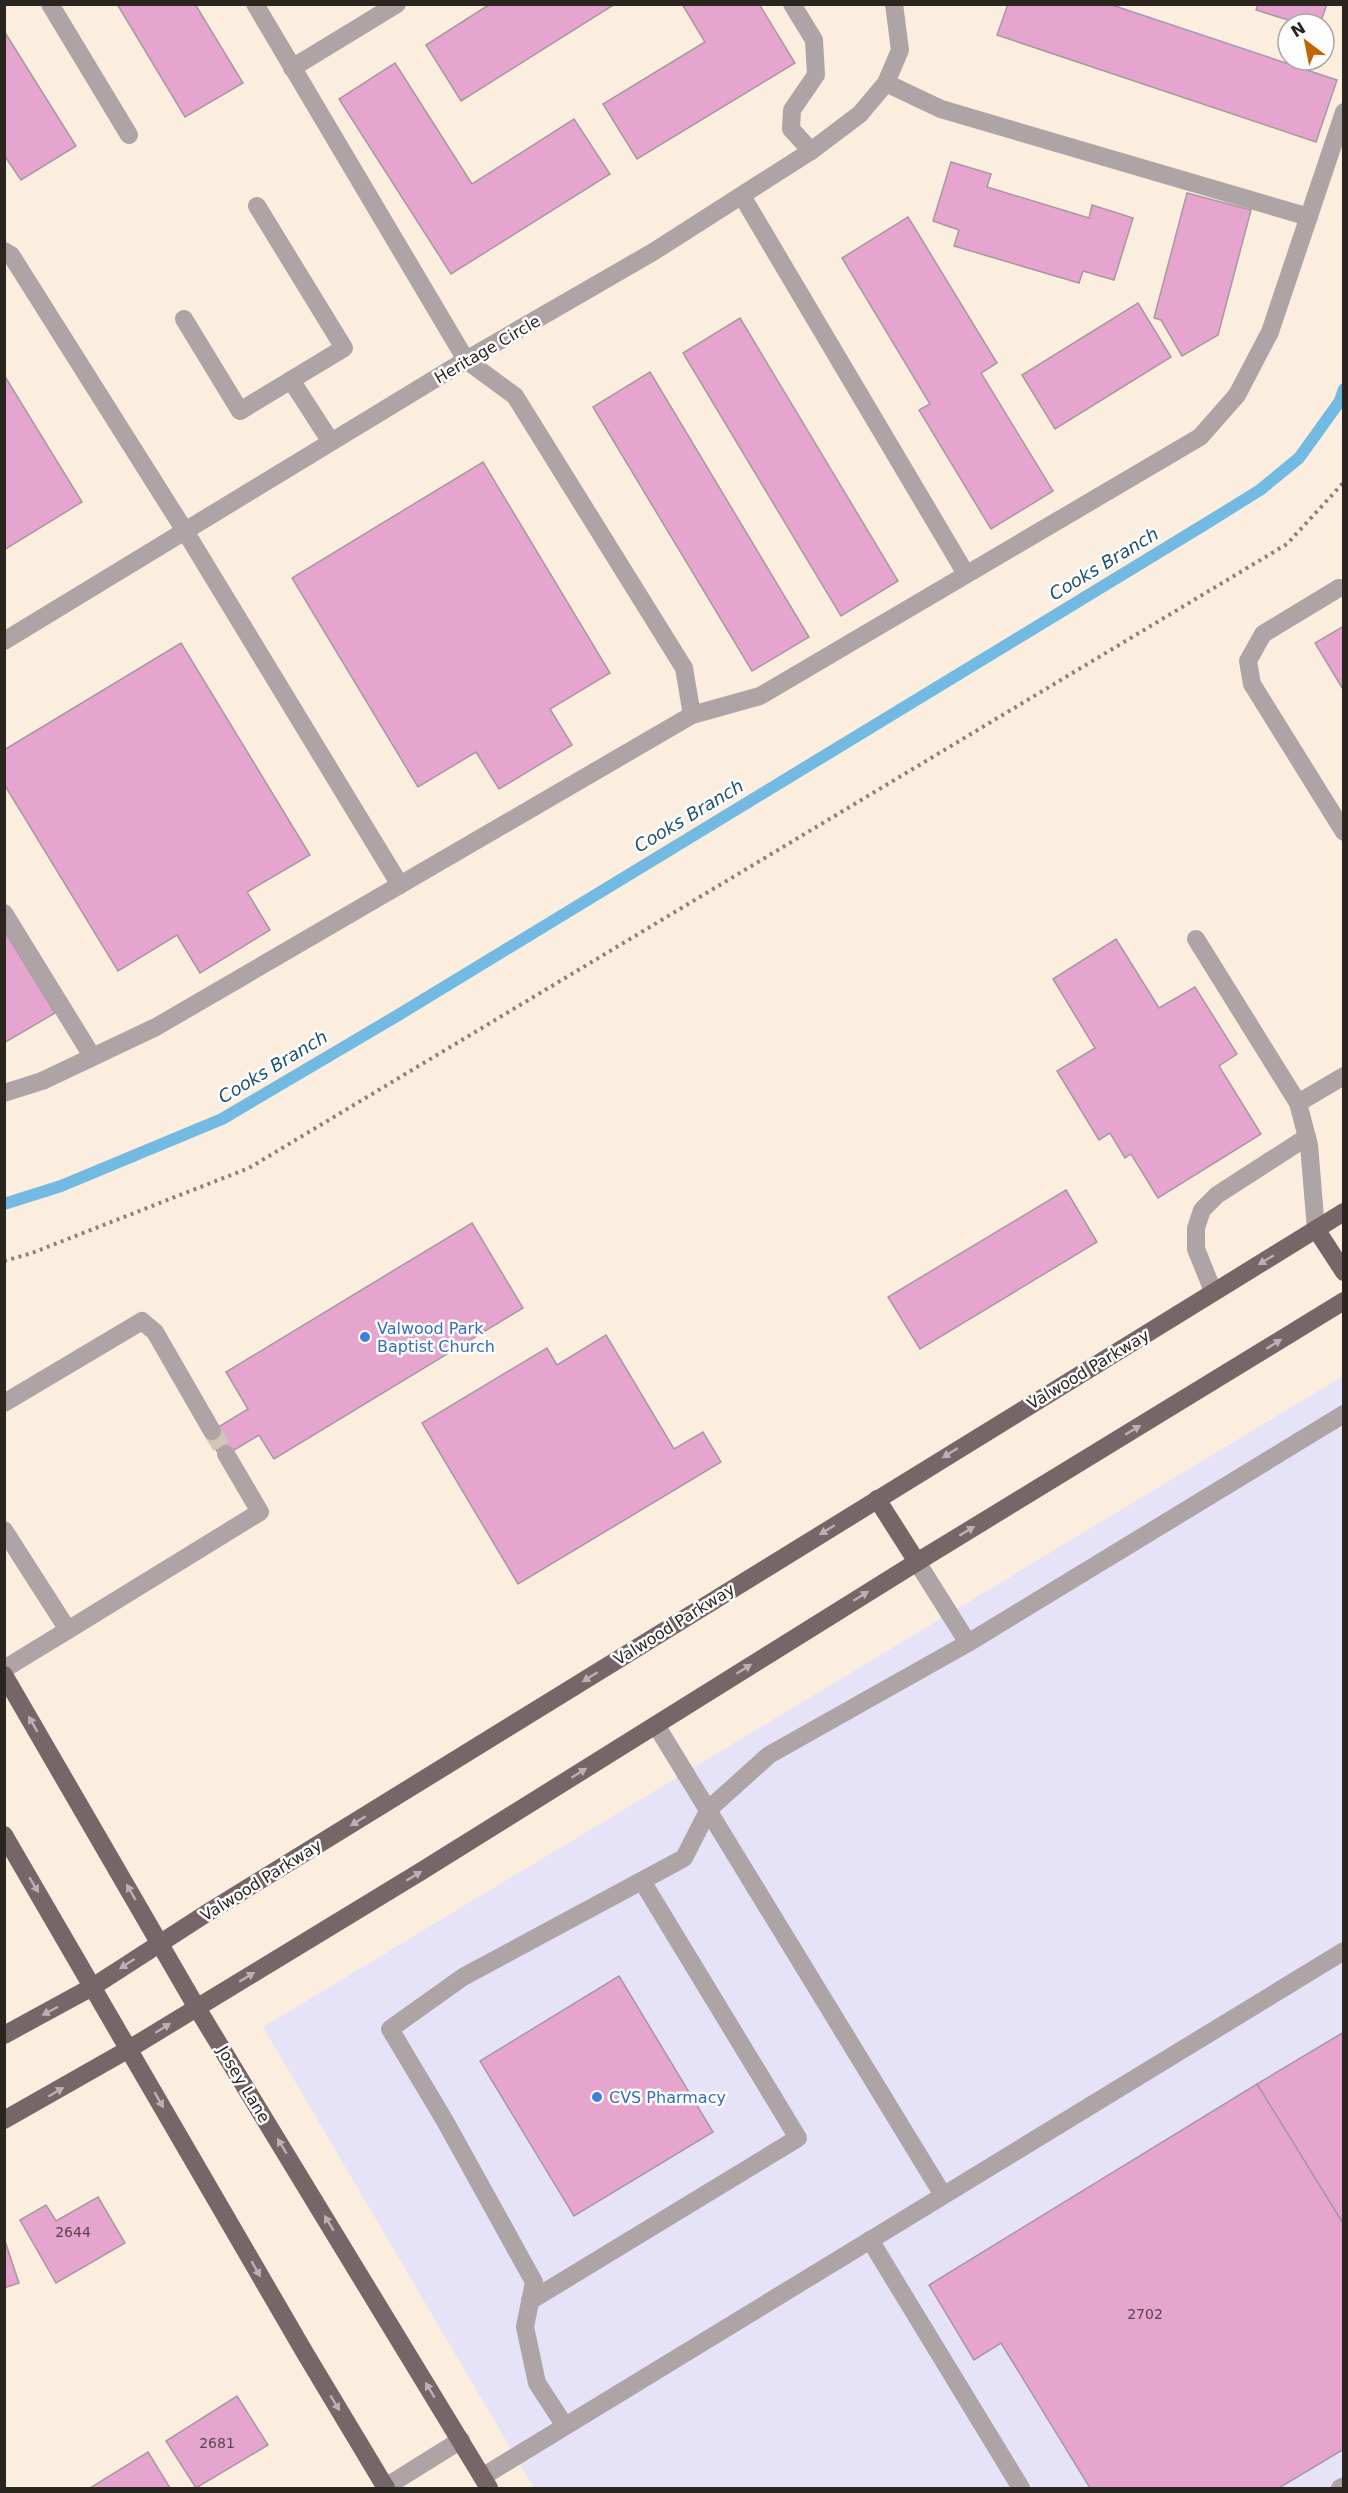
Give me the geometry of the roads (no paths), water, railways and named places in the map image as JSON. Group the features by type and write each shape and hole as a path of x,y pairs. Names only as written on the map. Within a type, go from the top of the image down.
{"main road":[{"name":"Valwood Parkway","path":"4,2036 94,1986 877,1499 1344,1212"},
{"path":"1316,1229 1344,1272"},
{"path":"4,2120 197,2008 917,1562 1344,1301"},
{"path":"877,1499 917,1562"},
{"name":"Josey Lane","path":"4,1675 197,2008 486,2483"},
{"path":"4,1835 385,2488"}],"street":[{"path":"50,4 129,135"},
{"path":"255,4 466,360 515,396 684,668 692,715"},
{"path":"292,68 397,4"},
{"path":"792,4 814,40 816,75 792,110 791,129 811,151"},
{"name":"Heritage Circle","path":"4,641 466,360 653,252 811,151 860,114 886,83 900,50 894,4"},
{"path":"886,83 941,109 1309,217"},
{"path":"4,1092 42,1081 156,1027 692,715 760,696 1200,437 1237,395 1270,332 1344,112"},
{"path":"742,196 966,574"},
{"path":"184,319 240,411 344,348 257,206"},
{"path":"4,251 11,255 185,531 400,885"},
{"path":"291,380 331,442"},
{"path":"1339,588 1263,634 1248,661 1252,684 1344,832"},
{"path":"4,913 92,1056"},
{"path":"1196,939 1299,1103 1307,1137 1316,1229"},
{"path":"1299,1103 1344,1076"},
{"path":"1213,1292 1196,1249 1196,1228 1202,1210 1217,1195 1307,1137"},
{"path":"4,1403 142,1321 155,1332 212,1431"},
{"path":"566,2426 537,2383 525,2327 534,2282 445,2121 390,2029 463,1977 684,1858 709,1809 770,1755 968,1643 1344,1414"},
{"path":"4,1669 260,1512 226,1454"},
{"path":"4,1530 68,1630"},
{"path":"917,1562 968,1643"},
{"path":"656,1725 944,2195"},
{"path":"530,2301 798,2138 642,1881"},
{"path":"486,2483 566,2426 1344,1951"},
{"path":"870,2240 1021,2488"},
{"path":"385,2488 461,2440"},
{"path":"1340,2488 1344,2486"}],"waterway":[{"name":"Cooks Branch","path":"4,1204 61,1186 222,1119 400,1014 1260,490 1299,458 1340,401 1344,389"}],"tunnel":[{"path":"212,1431 226,1454"}],"place":[{"name":"Valwood Park Baptist Church","path":"365,1337"},
{"name":"CVS Pharmacy","path":"597,2097"}]}
